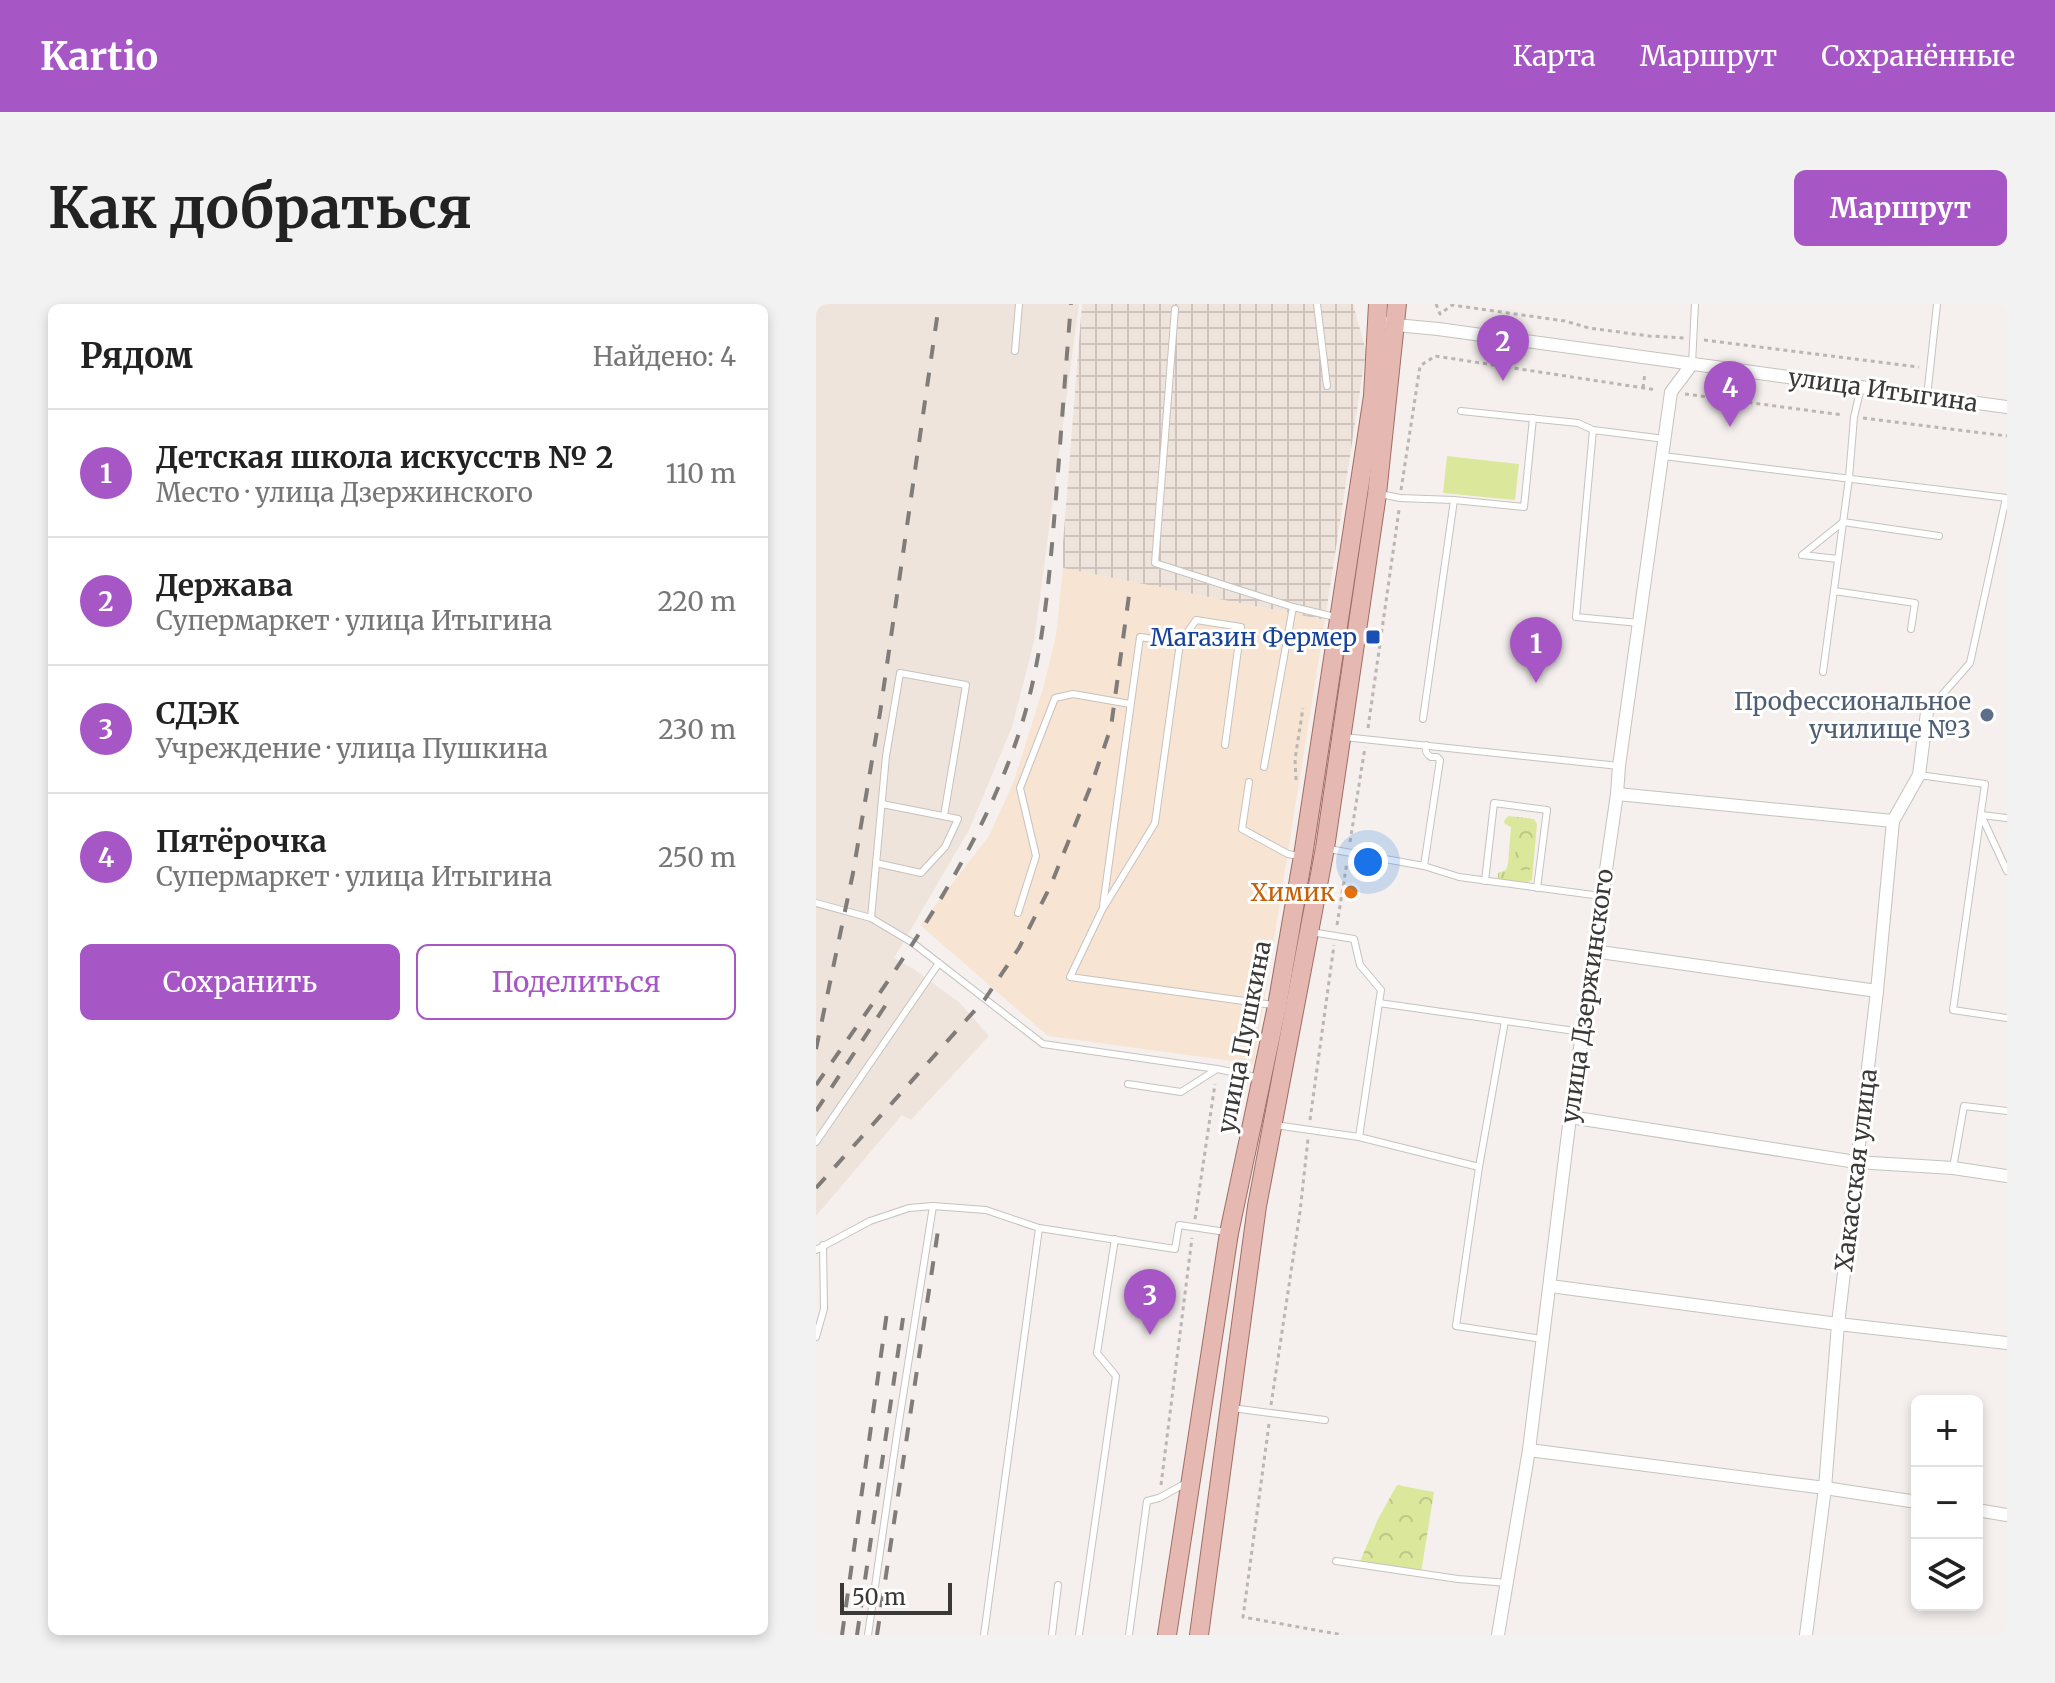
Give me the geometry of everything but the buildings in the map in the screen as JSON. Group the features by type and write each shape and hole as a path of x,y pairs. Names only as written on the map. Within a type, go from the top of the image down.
{"main road":[{"name":"улица Пушкина","path":"1381,313 1397,304"},
{"name":"улица Пушкина","path":"1199,1635 1257,1206 1311,932 1377,494 1381,313"},
{"name":"улица Пушкина","path":"1167,1635 1229,1233 1277,1006 1303,856 1373,396 1381,313"}],"street":[{"name":"улица Итыгина","path":"1381,313 1438,329 2007,407"},
{"name":"улица Дзержинского","path":"1498,1635 1529,1450 1570,1117 1671,392 1692,364"},
{"name":"Хакасская улица","path":"1806,1635 1825,1488 1838,1324 1877,991 1893,821 1919,775 1927,712"},
{"path":"1617,794 1893,821"},
{"path":"1593,951 1877,991"},
{"path":"1570,1117 1856,1162 1953,1168 2007,1176"},
{"path":"1550,1286 2007,1343"},
{"path":"1529,1450 1911,1501"},
{"path":"1983,1511 2007,1515"}],"lane":[{"path":"1015,351 1019,304"},
{"path":"1317,304 1327,386"},
{"path":"1692,364 1695,304"},
{"path":"1927,397 1937,304"},
{"path":"1175,309 1155,563 1293,607 1338,618"},
{"path":"1823,672 1854,417 1861,387"},
{"path":"1461,411 1578,423 1593,430 1665,439"},
{"path":"1377,494 1524,507 1533,418"},
{"path":"1593,430 1576,617 1639,623"},
{"path":"1663,456 2007,498 1970,663 1927,712"},
{"path":"1423,719 1454,500"},
{"path":"1838,559 1802,555 1843,522 1939,536"},
{"path":"1834,591 1915,603 1911,629"},
{"path":"1264,767 1293,607"},
{"path":"1225,745 1241,627 1196,620 1180,643 1155,823 1102,910 1070,977 1277,1006"},
{"path":"1102,910 1140,637 1180,643"},
{"path":"871,918 886,756 900,673 966,685 944,816"},
{"path":"1018,913 1036,856 1020,788 1055,698 1073,694 1130,704"},
{"path":"1341,736 1619,766"},
{"path":"1424,866 1440,760 1428,755 1426,745"},
{"path":"1919,775 1985,784 1953,1010 2007,1018"},
{"path":"1249,782 1242,829 1288,854 1303,856"},
{"path":"1485,881 1494,803 1547,810 1537,888"},
{"path":"876,863 921,873 945,847 958,819 882,804"},
{"path":"1981,815 2007,818"},
{"path":"1981,815 2007,871"},
{"path":"1325,848 1424,866 1459,877 1601,896"},
{"path":"816,903 871,918 913,943 1043,1044 1217,1069 1280,1082"},
{"path":"1311,932 1354,939 1360,965 1381,990 1359,1137"},
{"path":"816,1142 939,963"},
{"path":"1379,1003 1582,1032"},
{"path":"1505,1021 1479,1167 1456,1326 1542,1339"},
{"path":"1128,1084 1181,1092 1217,1069"},
{"path":"1953,1168 1964,1106 2007,1111"},
{"path":"1271,1125 1359,1137 1479,1167"},
{"path":"816,1337 824,1309 819,1248 870,1221 909,1208 933,1206 986,1210 1039,1228 1175,1249 1179,1225 1229,1233"},
{"path":"868,1635 933,1206"},
{"path":"984,1635 1039,1228"},
{"path":"1079,1635 1116,1376 1097,1353 1115,1239"},
{"path":"1228,1408 1325,1420"},
{"path":"1129,1635 1147,1501 1159,1498 1191,1480"},
{"path":"1336,1561 1508,1583"},
{"path":"1052,1635 1058,1585"}],"path":[{"path":"1436,304 1440,314"},
{"path":"1343,1635 1243,1617 1336,935 1420,366 1435,356 1671,392 2007,436"},
{"path":"1159,1498 1217,1069"}],"shaded area":[{"path":"816,304 1079,304 1034,642 1012,727 969,830 894,958 959,1002 989,1036 911,1120 902,1115 816,1216"},
{"path":"1082,304 1353,304 1366,351 1325,620 1063,568"},
{"path":"1063,568 1325,620 1254,1064 1048,1036 920,925 989,836 1014,781 1056,636"}],"green space":[{"path":"1447,456 1519,464 1515,500 1443,493"},
{"path":"1508,816 1534,819 1537,824 1532,880 1526,884 1498,879 1498,873 1506,870 1508,864 1511,827 1504,821"},
{"path":"1515,824 1529,825 1533,830 1529,871 1520,870"},
{"path":"1397,1485 1434,1492 1421,1573 1359,1564"}],"railway":[{"path":"816,1049 853,873 880,713 939,304"},
{"path":"816,1085 902,960 955,874 979,829 1018,736 1038,657 1046,602 1071,304"},
{"path":"816,1188 985,999 1019,948 1050,887 1111,727 1130,588"},
{"path":"816,1111 891,997"},
{"path":"877,1635 939,1224"},
{"path":"842,1635 887,1312"},
{"path":"857,1635 903,1318"}],"place":[{"name":"Держава","path":"1503,381"},
{"name":"Пятёрочка","path":"1730,427"},
{"name":"Магазин Фермер","path":"1373,637"},
{"name":"Детская школа искусств № 2","path":"1536,683"},
{"name":"Профессиональное училище №3","path":"1987,715"},
{"name":"Химик","path":"1351,892"},
{"name":"СДЭК","path":"1150,1335"}]}
